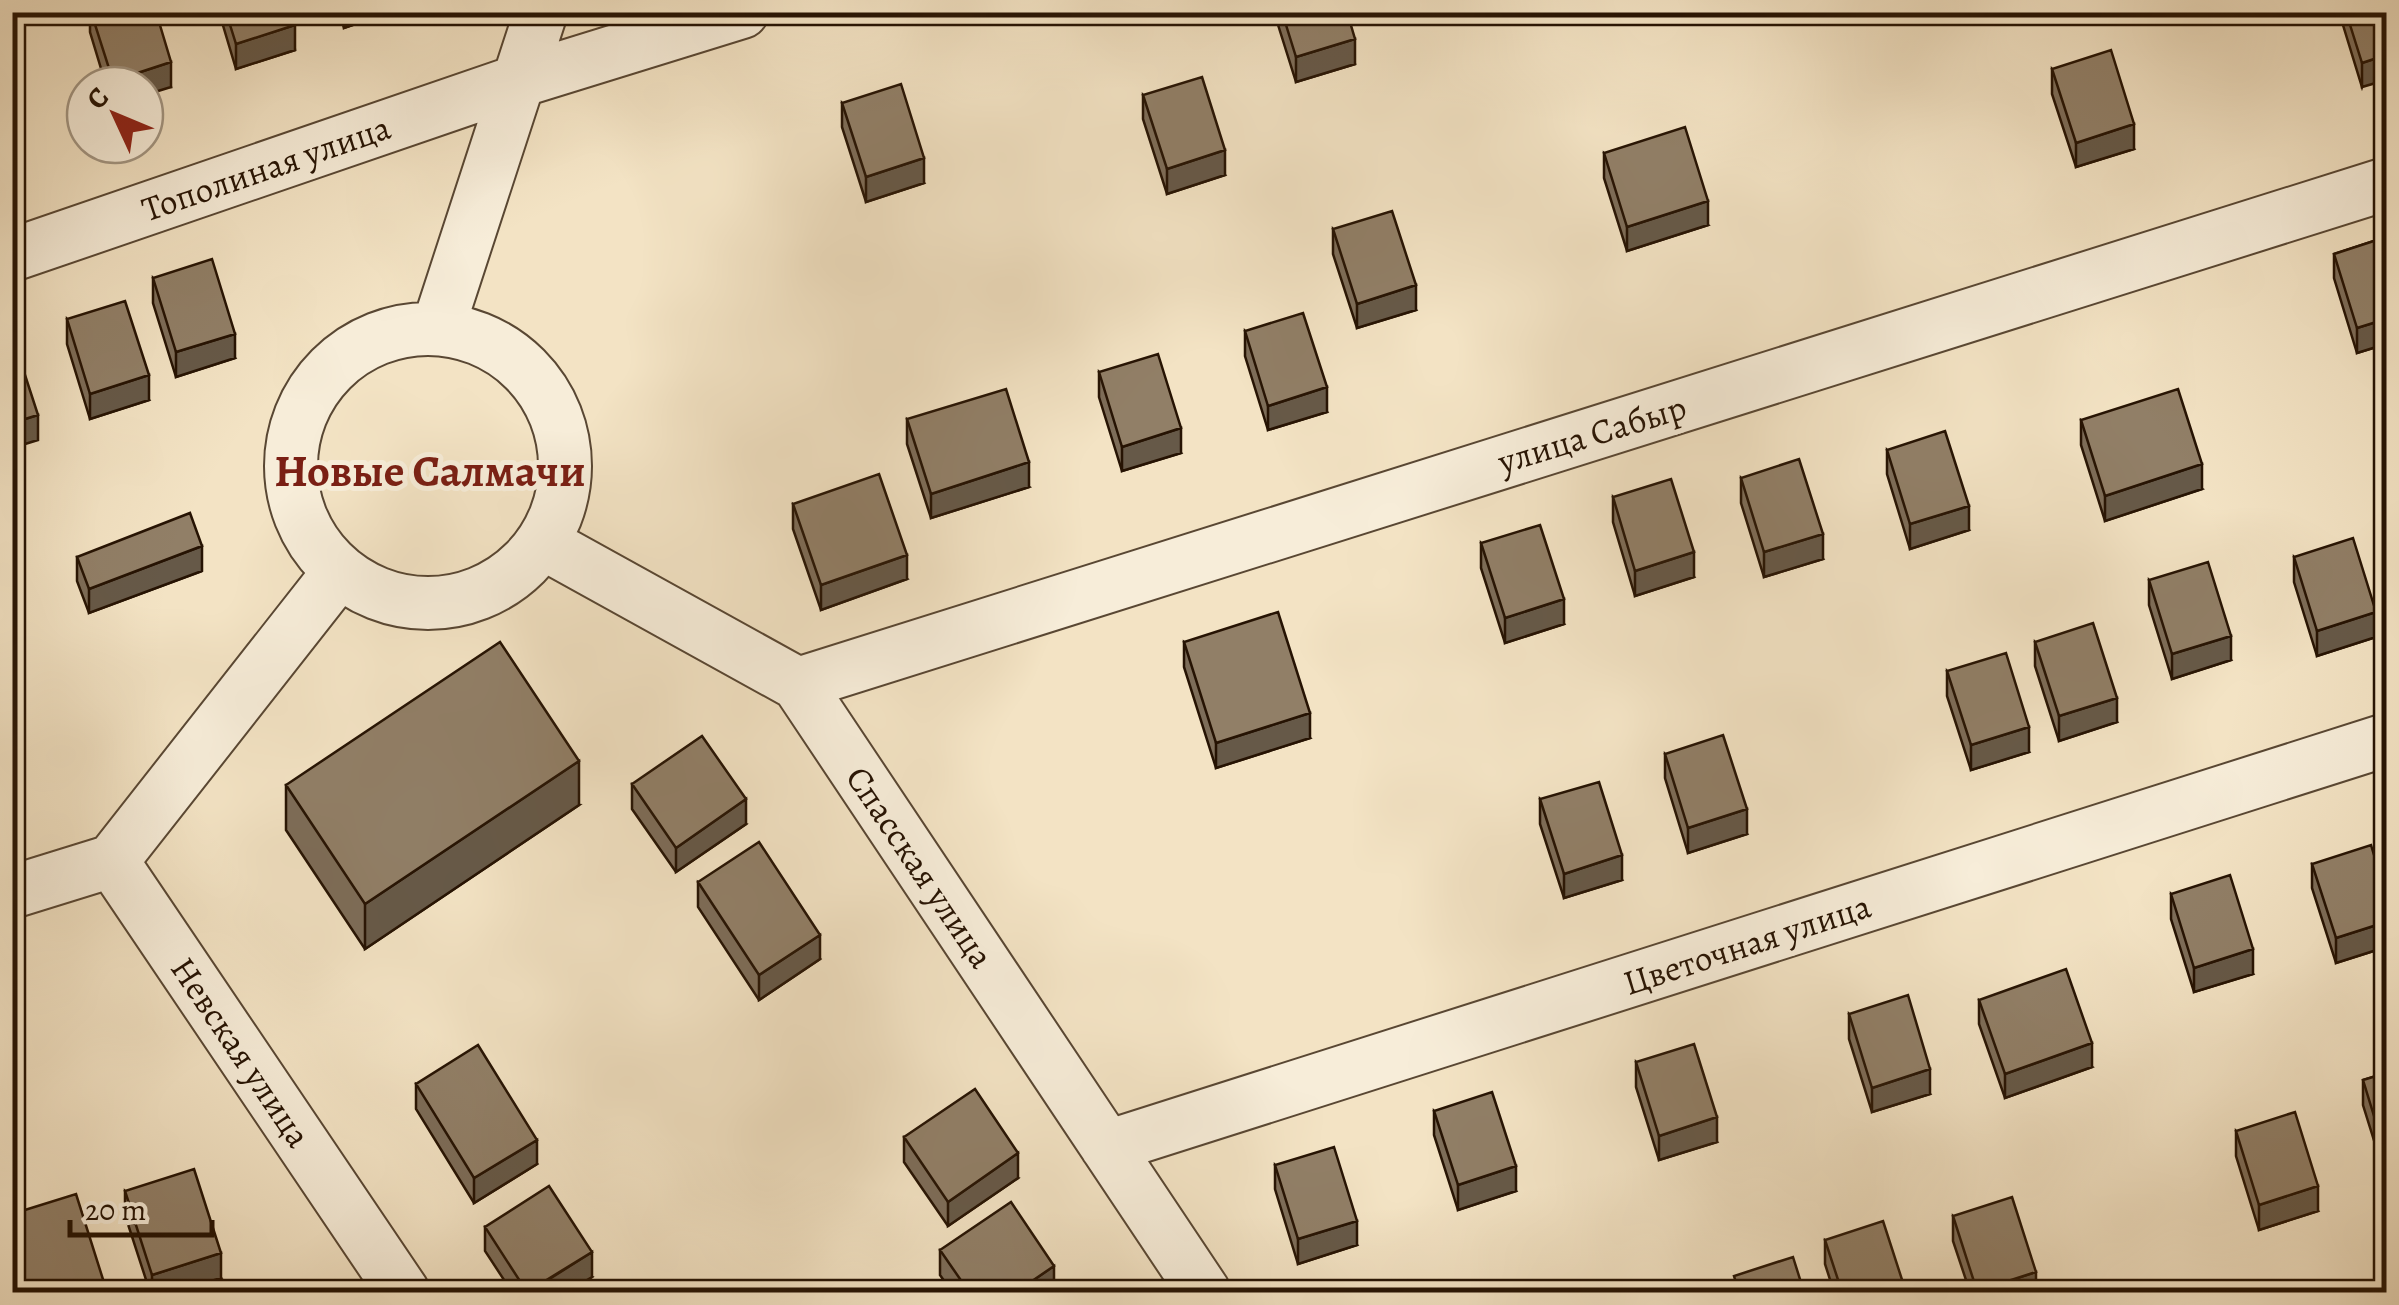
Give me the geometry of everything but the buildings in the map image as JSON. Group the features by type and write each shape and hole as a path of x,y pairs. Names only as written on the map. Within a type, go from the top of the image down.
{"street":[{"path":"438,328 541,12"},
{"name":"Тополиная улица","path":"12,255 519,80 742,12"},
{"name":"улица Сабыр","path":"798,684 2386,184"},
{"path":"438,328 494,343 538,380 563,432 565,490 543,543 502,583 448,603 390,599 339,572 304,527 290,471 300,414 332,366 381,336 438,328"},
{"name":"Спасская улица","path":"543,543 798,684 1204,1292"},
{"path":"12,892 112,860 339,572"},
{"name":"Цветочная улица","path":"1107,1148 2386,740"},
{"name":"Невская улица","path":"112,860 403,1292"}],"district":[{"name":"Новые Салмачи","path":"430,471"}]}
